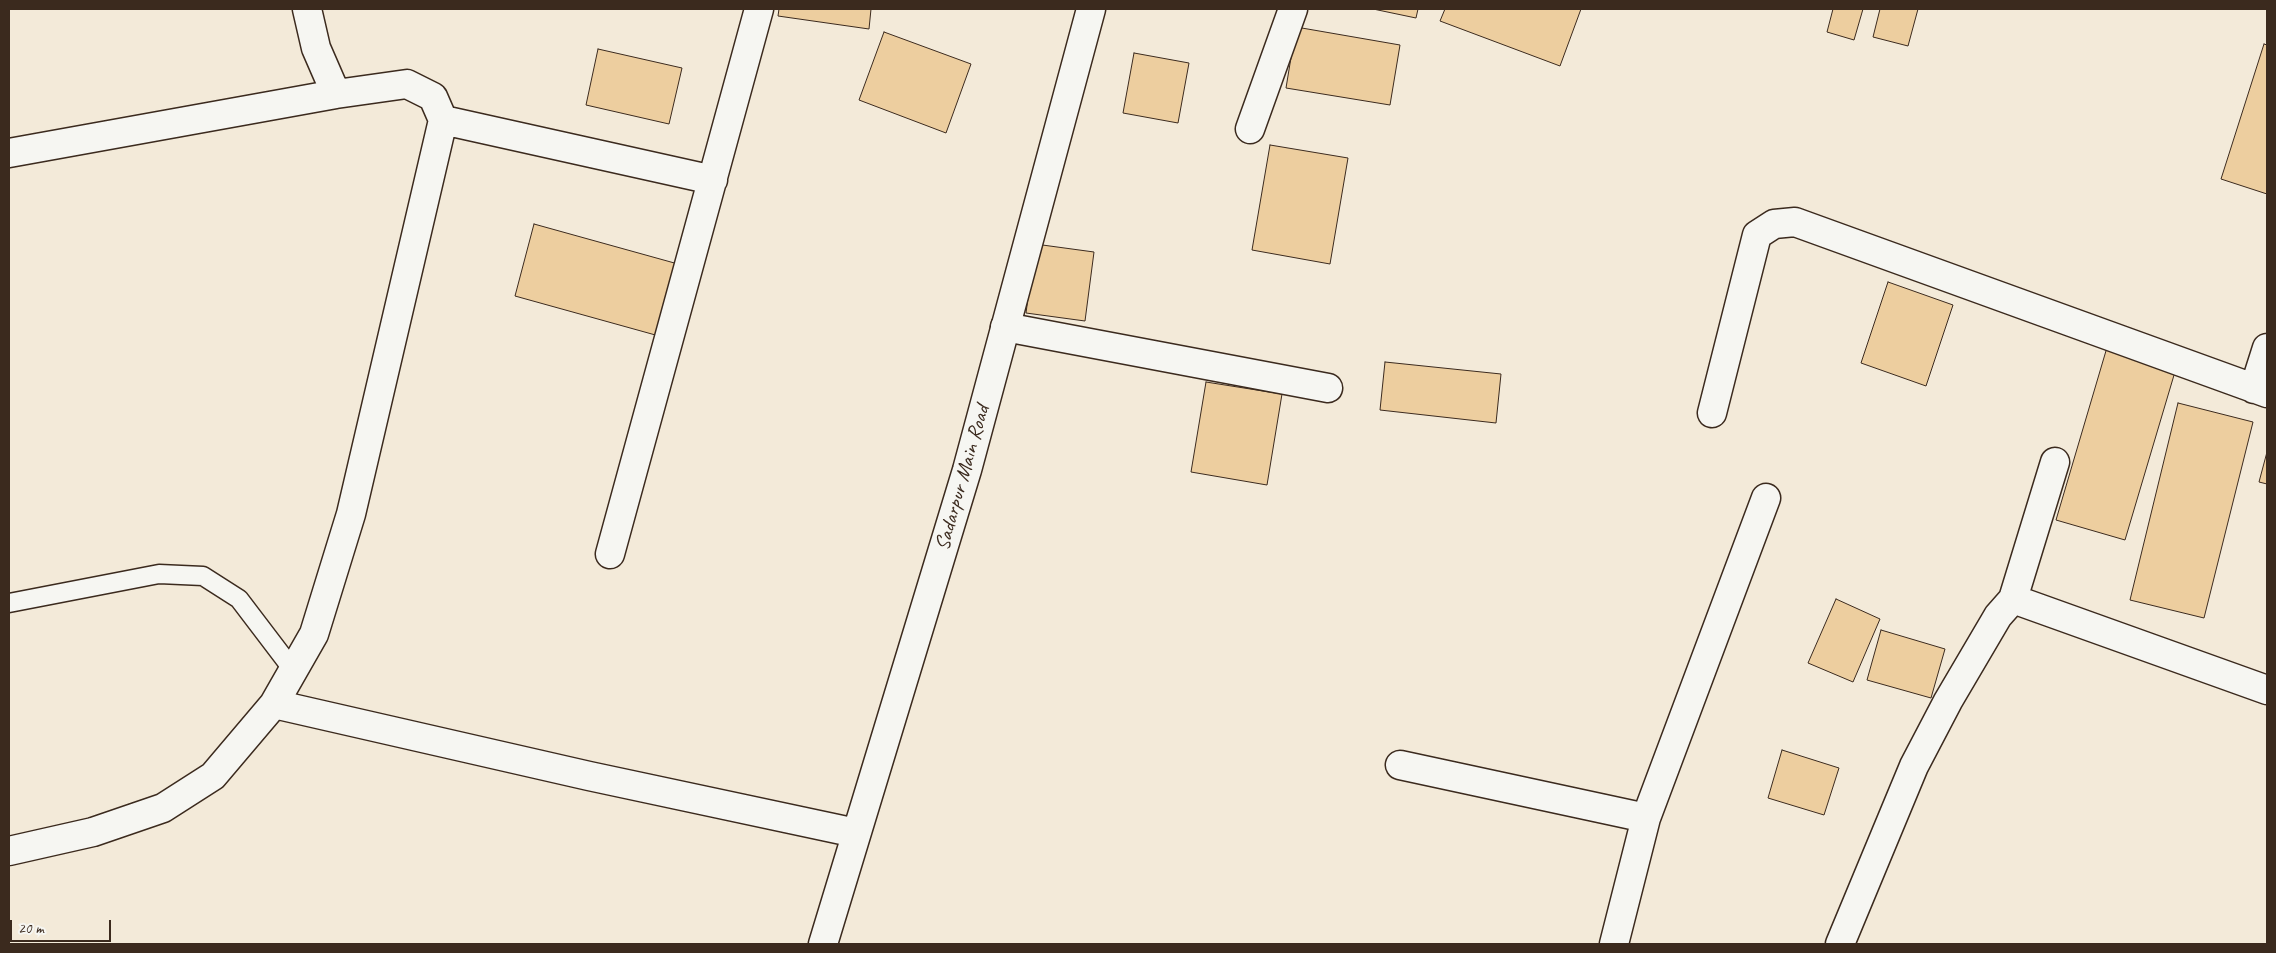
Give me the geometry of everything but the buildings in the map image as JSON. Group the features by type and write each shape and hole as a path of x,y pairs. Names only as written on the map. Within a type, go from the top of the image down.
{"street":[{"path":"307,9 316,48 336,94"},
{"path":"610,554 759,9"},
{"name":"Sadarpur Main Road","path":"822,944 967,470 1091,9"},
{"path":"1250,129 1293,9"},
{"path":"9,153 336,94 407,84 433,97 443,120 351,514 314,634 274,704 213,776 163,808 93,832 9,851"},
{"path":"443,120 713,180"},
{"path":"1712,413 1757,235 1774,224 1795,222 2261,391 2267,348"},
{"path":"1005,327 1328,388"},
{"path":"1840,944 1914,766 1953,692 1998,616 2013,599 2055,462"},
{"path":"1614,944 1646,818 1766,498"},
{"path":"2013,599 2267,690"},
{"path":"274,704 561,770 856,834"},
{"path":"1400,765 1646,818"}],"lane":[{"path":"9,603 159,574 203,576 238,599 293,670"}]}
